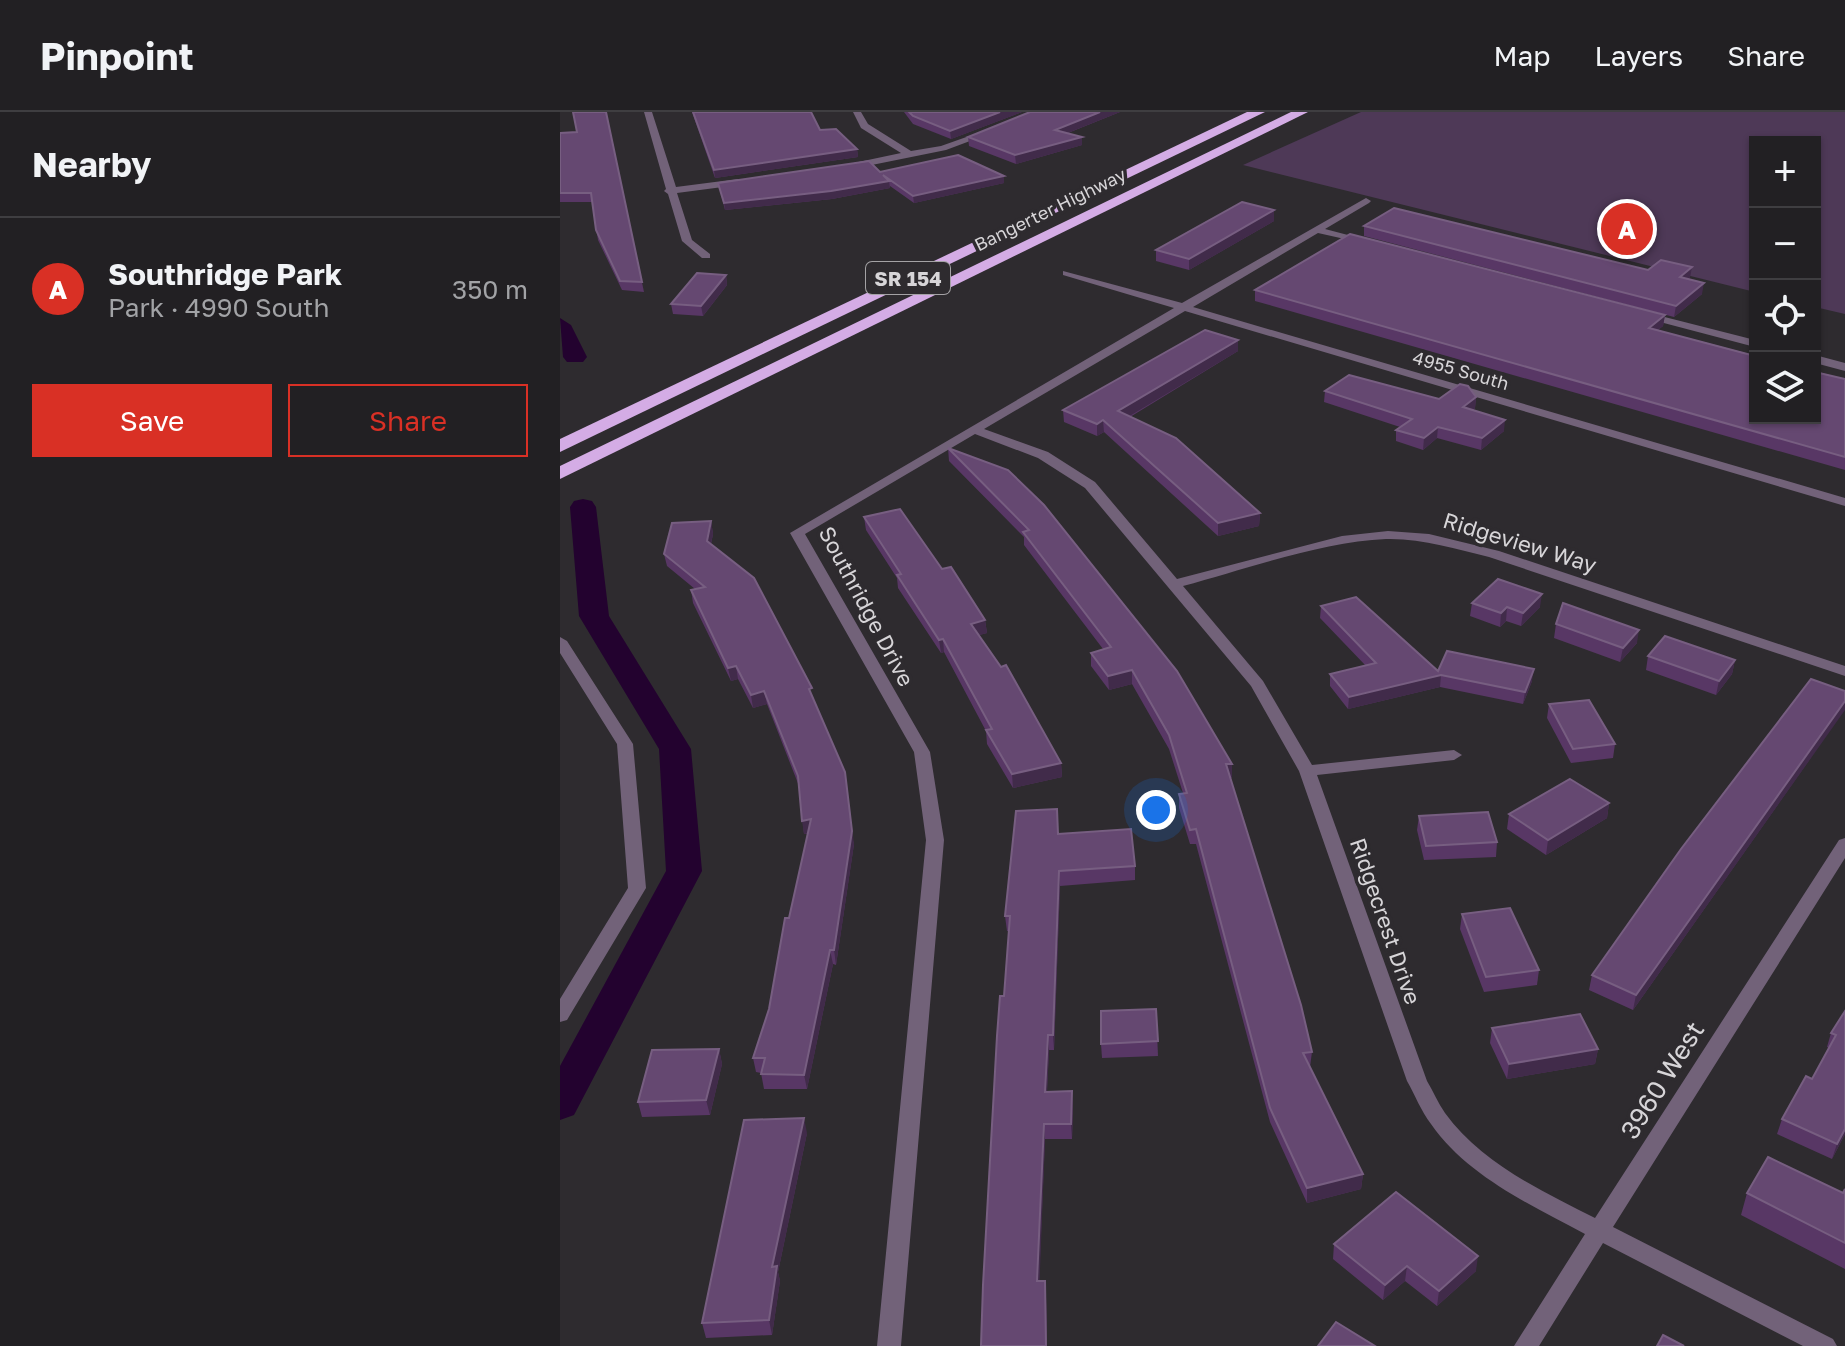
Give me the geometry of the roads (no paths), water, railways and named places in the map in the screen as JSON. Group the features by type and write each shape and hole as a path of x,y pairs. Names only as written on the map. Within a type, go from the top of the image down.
{"highway":[{"name":"Bangerter Highway","path":"560,446 1258,112"},
{"name":"Bangerter Highway","path":"560,473 1301,112"},
{"path":"560,479 627,441"}],"street":[{"path":"648,112 669,191 687,241 706,256"},
{"path":"857,112 864,126 912,156"},
{"path":"835,170 912,156 1001,128"},
{"path":"669,191 748,181"},
{"name":"Southridge Drive","path":"889,1346 935,840 922,752 797,533 1366,201"},
{"path":"1318,230 1369,244"},
{"name":"4955 South","path":"1067,273 1845,502"},
{"path":"1631,312 1749,342"},
{"path":"1821,361 1845,367"},
{"name":"Ridgecrest Drive","path":"976,430 1043,455 1071,470 1090,485 1176,583 1258,684 1307,771 1417,1081 1438,1119 1471,1155 1530,1195 1825,1346"},
{"name":"Ridgeview Way","path":"1176,583 1342,540 1388,535 1429,538 1494,554 1845,671"},
{"path":"560,641 625,744 637,888 560,1015"},
{"path":"1307,771 1454,755"},
{"name":"3960 West","path":"1526,1346 1845,844"}],"waterway":[{"path":"560,325 575,357"},
{"path":"560,1104 684,871 675,749 594,616 583,507"}],"place":[{"name":"Southridge Park","path":"1627,229"}]}
